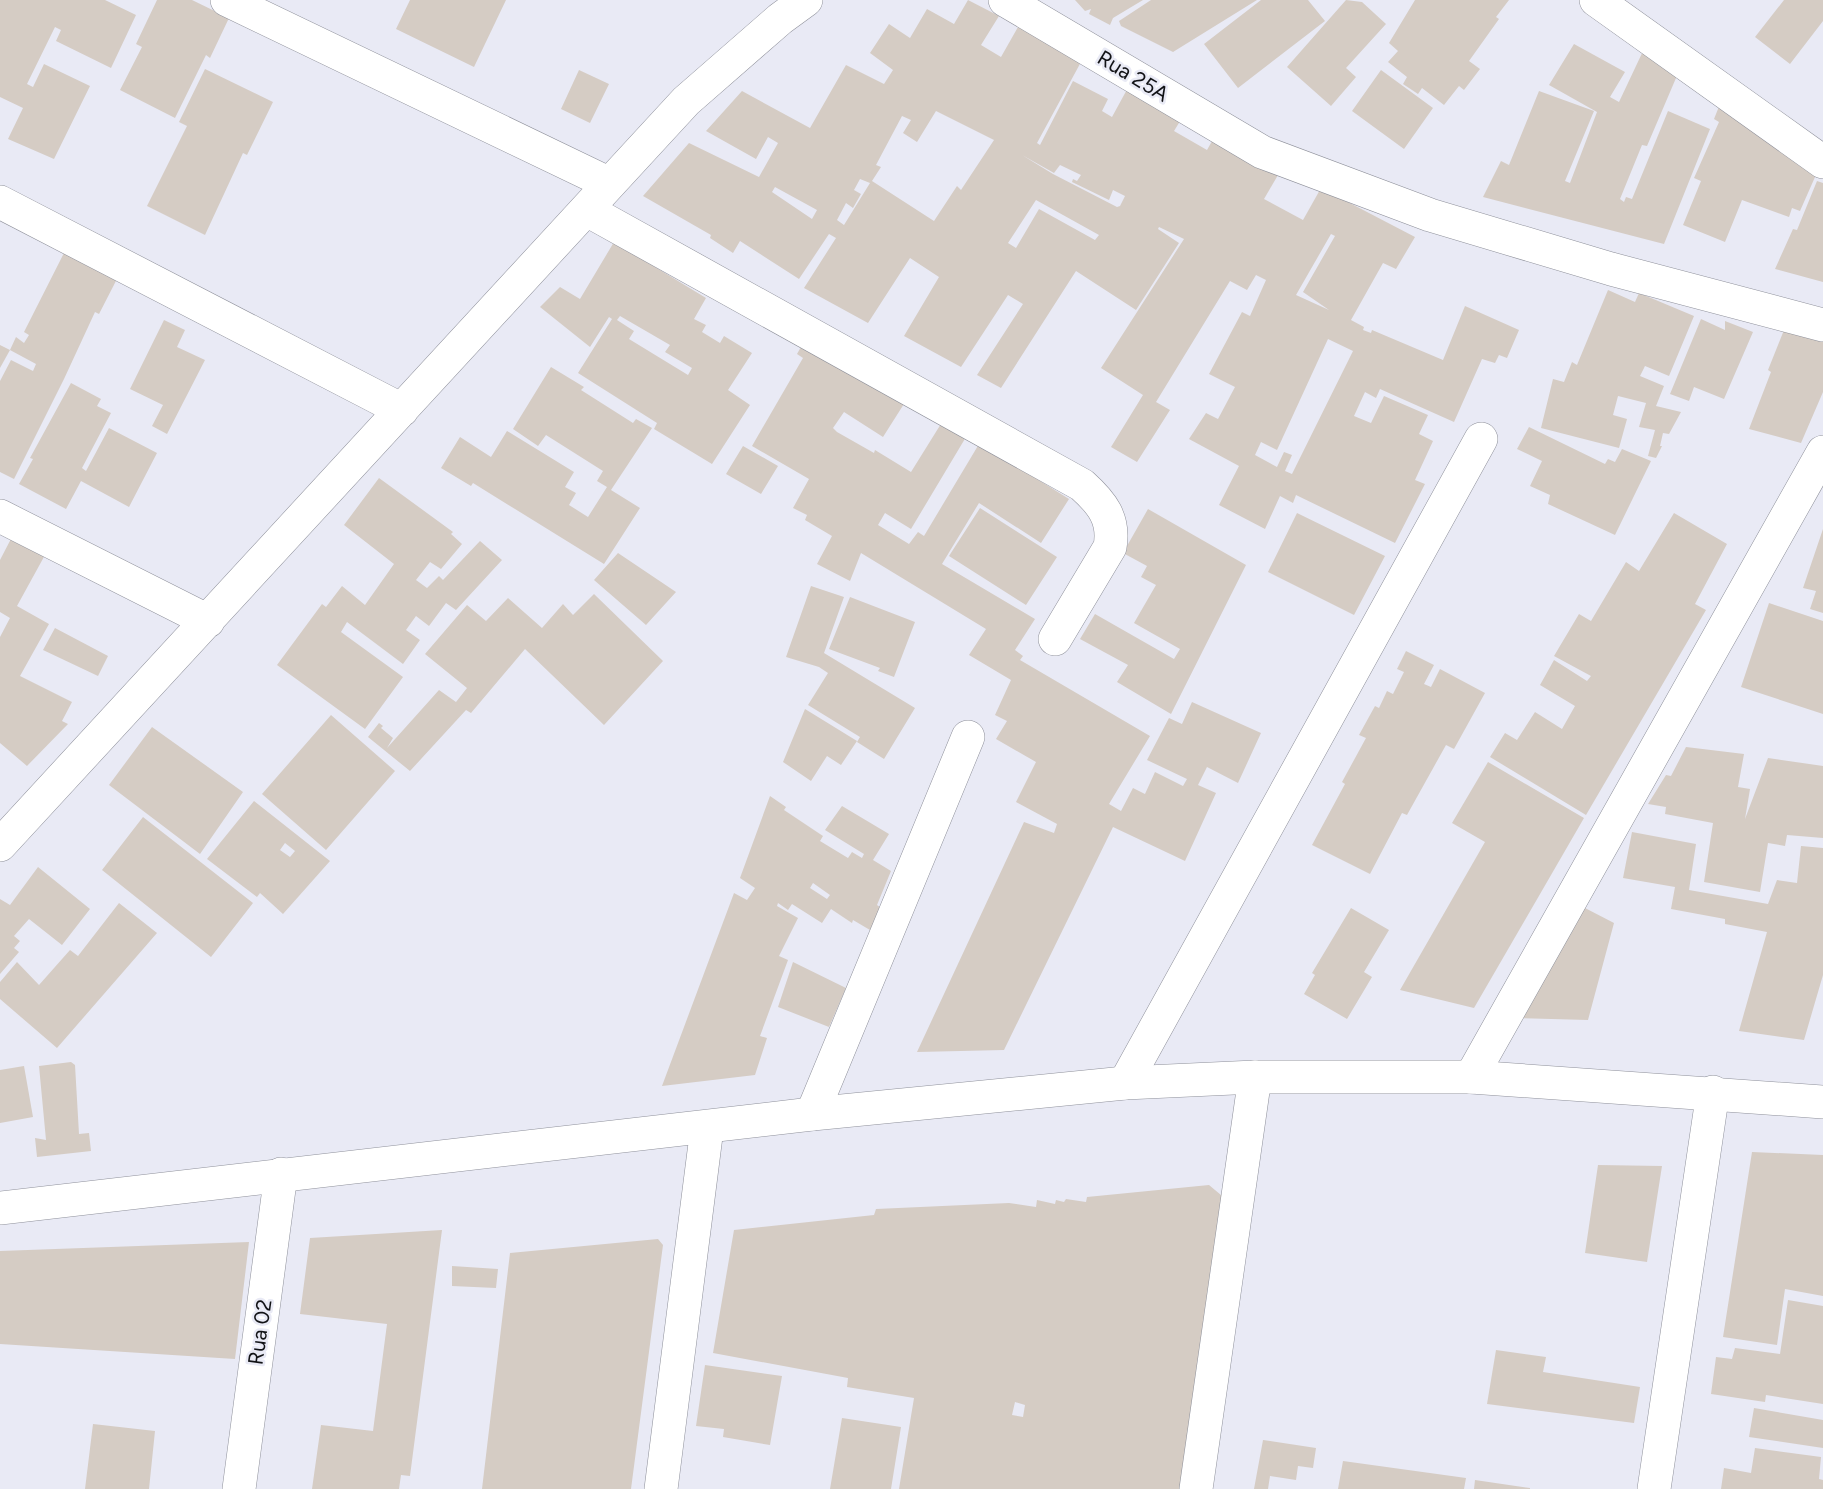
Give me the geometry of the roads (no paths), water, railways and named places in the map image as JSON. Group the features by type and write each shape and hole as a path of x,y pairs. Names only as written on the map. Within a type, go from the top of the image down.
{"street":[{"path":"227,0 608,183"},
{"path":"0,845 686,101 780,19 806,0"},
{"name":"Rua 25A","path":"1005,0 1262,152 1430,215 1611,269 1823,325"},
{"path":"1596,0 1823,162"},
{"path":"0,202 402,410"},
{"path":"587,210 1082,485 1103,504 1113,531 1110,547 1055,639"},
{"path":"1125,1083 1481,439"},
{"path":"1471,1077 1823,452"},
{"path":"0,516 208,621"},
{"path":"812,1114 968,737"},
{"path":"1196,1489 1255,1077"},
{"path":"0,1208 281,1174 707,1128 812,1114 1125,1083 1255,1077 1471,1077 1713,1092 1823,1102"},
{"path":"1654,1489 1713,1092"},
{"path":"661,1489 707,1128"},
{"name":"Rua 02","path":"238,1489 281,1174"}]}
